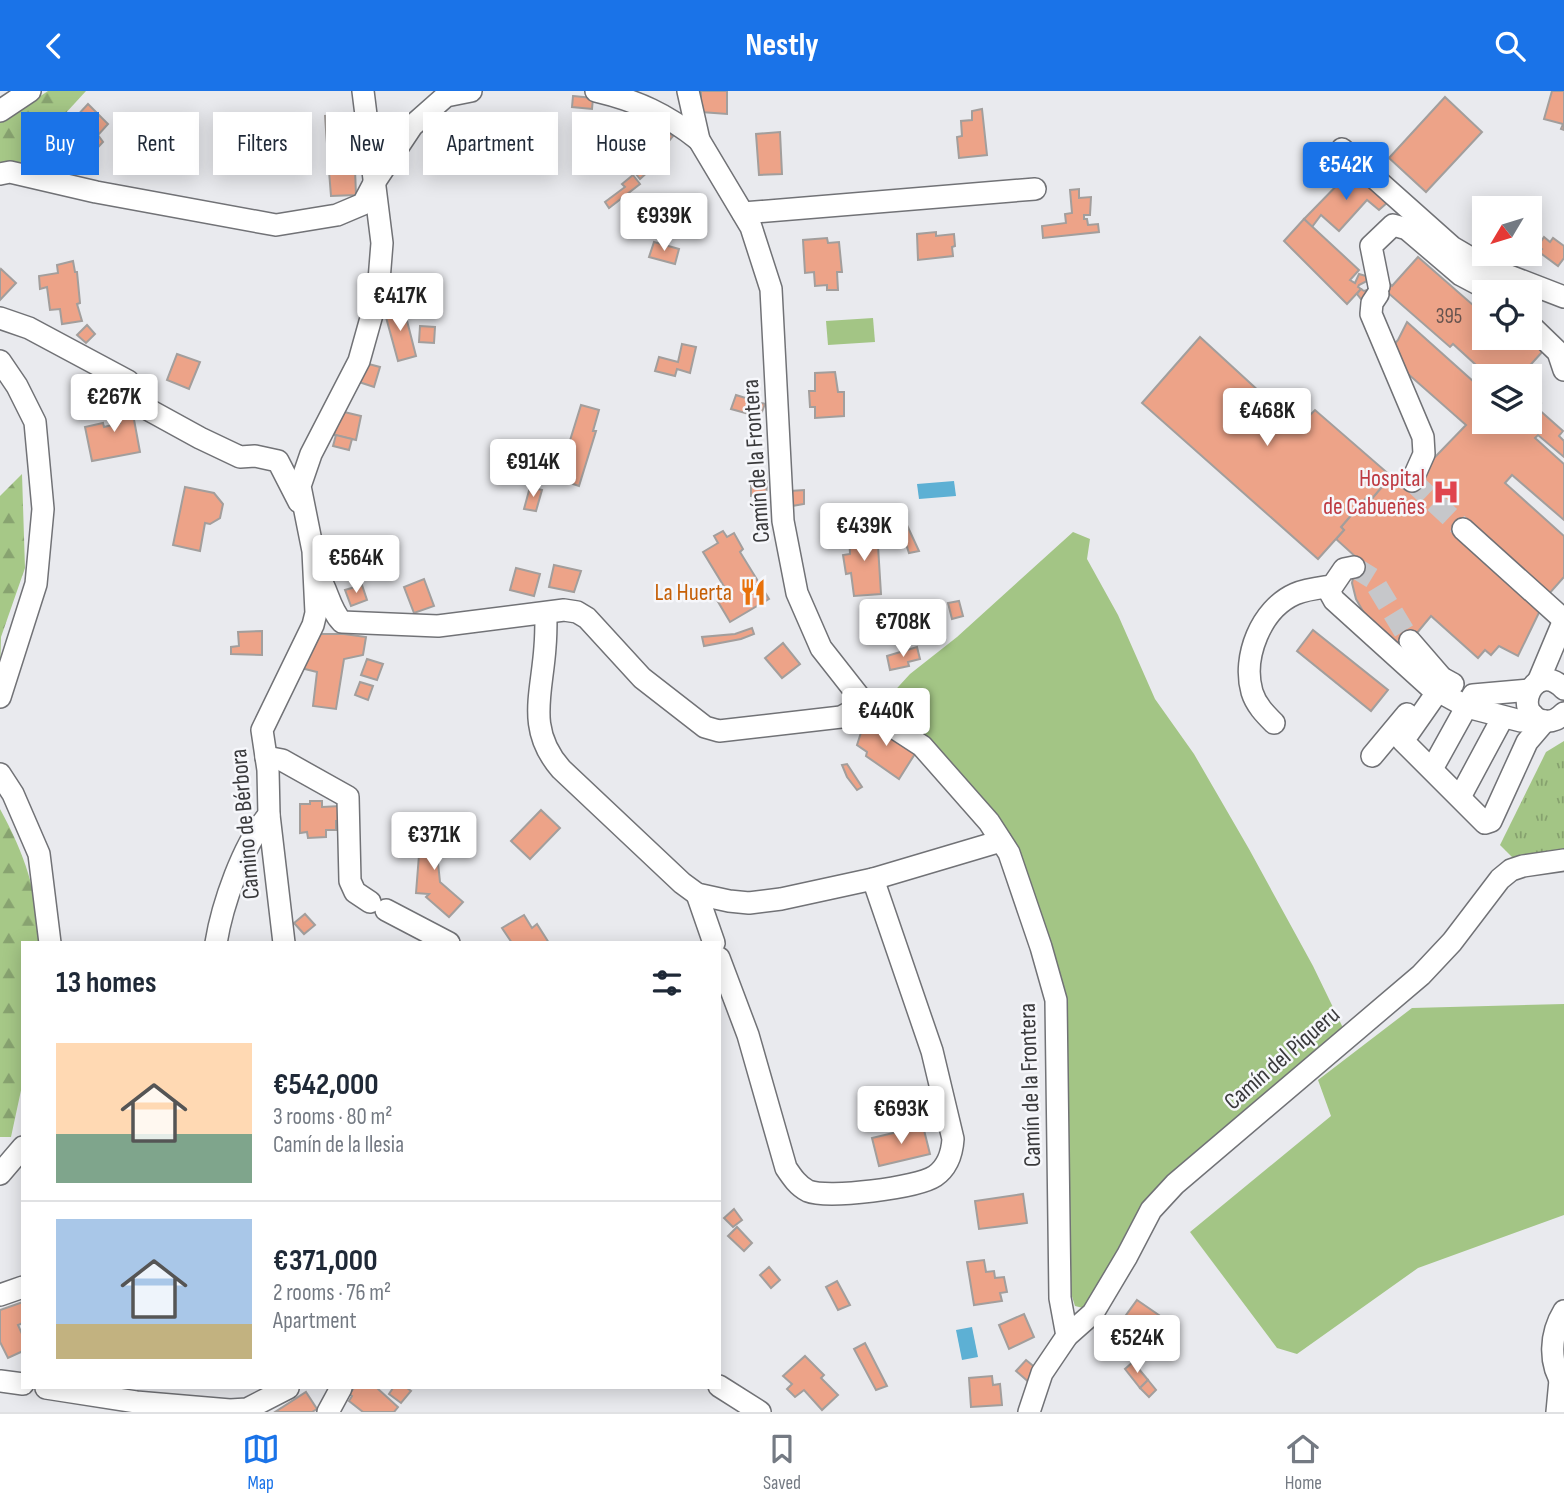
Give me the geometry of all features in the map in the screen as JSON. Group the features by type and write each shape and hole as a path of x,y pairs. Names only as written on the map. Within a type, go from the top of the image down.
{"street":[{"path":"0,111 30,91"},
{"name":"Camino de Bérbora","path":"284,941 262,730 313,625 316,613 314,569 300,486 311,454 359,361 379,293 382,243 363,91"},
{"path":"0,174 10,172 96,192 276,225 337,215 363,204 412,126 446,96 471,91"},
{"path":"596,91 627,94 673,119 699,140"},
{"path":"688,91 699,140"},
{"name":"Camín de la Frontera","path":"699,140 751,227 771,289 783,521 797,593 821,648 865,704 879,718 922,746 989,822 1009,853 1041,947 1056,1000 1060,1298 1067,1336"},
{"path":"1342,149 1452,247 1486,267 1564,297"},
{"path":"743,213 1035,188"},
{"path":"1412,481 1424,454 1423,437 1370,314 1378,290 1371,246 1393,225 1407,229 1461,275 1472,281"},
{"path":"0,318 29,328 128,381 149,410 200,438 240,457 255,456 278,461 306,517"},
{"path":"1542,337 1558,352 1564,370"},
{"path":"0,361 17,386 35,422 43,509 36,584 0,697"},
{"path":"1463,529 1564,620 1527,703 1552,718"},
{"path":"1354,566 1344,569 1329,591 1334,600 1436,685 1503,717 1521,721 1552,718"},
{"path":"314,569 327,590 335,615 342,622 438,626 564,610 577,612 587,618 642,678 705,727 719,731 841,717 865,704"},
{"path":"1274,723 1261,710 1252,694 1250,659 1255,639 1265,621 1293,595 1332,586"},
{"path":"546,614 538,704 541,736 546,750 561,769 661,865 697,894 749,903 781,899 873,879 1001,841"},
{"path":"1410,641 1436,685"},
{"path":"1432,769 1470,701 1550,680 1564,689"},
{"path":"1371,756 1436,685"},
{"path":"1436,685 1404,741 1485,823 1491,821 1527,743 1552,718"},
{"path":"1460,797 1503,717"},
{"path":"266,757 282,760 348,797 350,881 355,892 445,941"},
{"path":"0,774 22,813 39,854 50,941"},
{"path":"216,941 226,897 260,825 269,815"},
{"name":"Camín del Piqueru","path":"1029,1412 1042,1373 1067,1336 1093,1313 1151,1210 1175,1184 1421,975 1452,942 1500,879 1511,870 1523,866 1564,860"},
{"path":"721,963 748,1035 786,1168 795,1181 807,1190 821,1195 838,1195 917,1183 935,1176 948,1163 953,1139 932,1051 873,879"},
{"path":"697,894 713,941"},
{"path":"0,1174 21,1149"},
{"path":"0,1295 21,1288"},
{"path":"1557,1412 1562,1383 1555,1368 1552,1344 1557,1324 1564,1311"},
{"path":"0,1381 21,1384"},
{"path":"721,1388 760,1412"},
{"path":"52,1389 136,1402 230,1410 247,1409 286,1389"},
{"path":"328,1412 340,1389"}],"green space":[{"path":"48,91 86,91 67,112 21,112 20,163 0,166 0,123"},
{"path":"873,318 875,342 828,345 826,321"},
{"path":"22,474 25,568 1,637 0,676 0,496"},
{"path":"1073,532 1090,539 1087,559 1118,615 1155,699 1194,754 1249,849 1313,966 1345,1032 1304,1062 1165,1179 1129,1227 1087,1309 1075,1306 1069,1287 1065,1042 1058,970 1022,863 878,709 910,674 957,637"},
{"path":"1564,741 1564,855 1515,860 1500,845 1546,752"},
{"path":"0,809 16,842 33,890 40,941 21,941 21,1090 11,1137 0,1137"},
{"path":"1564,1004 1564,1215 1418,1268 1297,1354 1277,1348 1190,1232 1331,1116 1318,1080 1412,1008"}],"water":[{"path":"954,481 956,496 919,499 917,484"},
{"path":"972,1327 978,1357 962,1360 956,1330"}],"building":[{"path":"701,91 727,91 727,114 701,112"},
{"path":"1552,91 1564,91 1564,130 1561,129 1563,124 1544,119"},
{"path":"573,96 593,98 592,109 572,107"},
{"path":"1445,97 1482,132 1426,192 1389,158"},
{"path":"88,104 96,112 81,112"},
{"path":"982,109 987,155 959,158 957,137 962,136 961,121 972,120 972,111"},
{"path":"99,115 108,124 99,134"},
{"path":"780,132 782,174 759,175 756,134"},
{"path":"1352,170 1388,202 1379,210 1367,200 1339,231 1321,215 1312,227 1304,219"},
{"path":"329,175 355,175 356,195 331,196"},
{"path":"633,175 640,184 609,208 605,202 625,187 622,184"},
{"path":"1079,189 1079,198 1091,197 1090,215 1084,215 1084,219 1087,219 1088,225 1098,224 1099,232 1043,238 1042,226 1066,223 1065,214 1072,213 1070,190"},
{"path":"660,199 684,207 680,217 686,222 682,234 652,224"},
{"path":"1304,219 1359,270 1350,280 1355,283 1359,274 1366,276 1367,281 1359,285 1361,289 1347,304 1284,241"},
{"path":"936,232 936,236 954,234 953,256 918,260 917,234"},
{"path":"1544,237 1550,242 1553,238 1564,246 1564,258 1558,266 1542,254"},
{"path":"827,238 828,243 839,242 842,272 837,272 838,290 827,290 827,285 815,286 814,272 805,273 803,240"},
{"path":"654,242 679,249 675,264 649,257"},
{"path":"1418,257 1472,304 1472,350 1543,351 1531,364 1475,364 1453,344 1450,347 1386,291 1361,299 1357,294 1361,289 1364,291 1389,283 1392,286"},
{"path":"73,261 77,272 80,303 77,304 82,321 62,324 60,309 50,310 47,287 40,289 39,276 58,273 57,265"},
{"path":"1,269 16,283 0,300 0,271"},
{"path":"413,286 435,287 434,310 411,308"},
{"path":"403,305 416,356 398,361 384,310"},
{"name":"Hospital de Cabueñes","path":"1407,322 1472,380 1472,434 1542,434 1542,412 1563,431 1559,436 1564,441 1564,457 1538,435 1535,438 1564,464 1564,520 1512,475 1505,483 1564,536 1564,577 1547,596 1518,656 1499,646 1491,655 1485,650 1478,658 1431,616 1402,651 1364,613 1356,599 1352,583 1357,558 1336,539 1344,530 1341,527 1366,498 1370,501 1391,476 1407,486 1466,425 1399,366 1392,347"},
{"path":"87,325 95,334 86,343 77,335"},
{"path":"420,326 435,327 434,343 419,342"},
{"path":"1200,337 1298,427 1315,410 1391,476 1370,501 1366,498 1341,527 1344,530 1318,559 1142,403"},
{"path":"682,344 696,347 690,373 677,369 675,376 655,371 659,357 678,362"},
{"path":"177,354 200,362 189,389 167,380"},
{"path":"361,362 380,367 374,387 356,381"},
{"path":"835,372 838,392 844,392 844,416 815,418 815,407 810,407 809,391 815,391 815,373"},
{"path":"736,395 765,404 760,417 731,409"},
{"path":"130,398 140,452 92,461 85,427 103,423 104,427 120,423 118,416 113,417 110,402"},
{"path":"581,405 599,410 593,431 596,431 579,486 558,479"},
{"path":"340,411 361,416 356,440 334,435"},
{"path":"336,435 352,439 349,450 333,446"},
{"path":"751,481 767,481 766,497 751,496"},
{"path":"185,487 214,493 223,504 220,518 210,524 205,523 200,551 173,545"},
{"path":"530,487 542,490 536,511 524,509"},
{"path":"804,490 804,504 792,506 790,491"},
{"path":"906,523 919,551 909,553 905,541 893,544 889,527"},
{"path":"877,530 881,594 854,596 851,573 846,574 843,555 850,554 849,533"},
{"path":"723,531 727,537 734,533 743,549 740,552 769,599 730,622 717,600 728,593 703,552 718,543 714,536"},
{"path":"554,565 581,571 574,592 549,587"},
{"path":"516,568 540,574 534,596 510,590"},
{"path":"424,579 434,606 414,613 404,587"},
{"path":"362,585 367,600 351,606 345,590"},
{"path":"959,601 963,616 952,619 948,603"},
{"path":"752,628 754,634 741,639 704,646 702,637 735,634"},
{"path":"1313,630 1388,690 1371,711 1297,651"},
{"path":"262,631 262,655 231,654 231,647 239,646 238,632"},
{"path":"317,634 366,637 363,655 344,659 336,709 313,706 317,672 301,668"},
{"path":"783,643 800,664 782,678 765,658"},
{"path":"917,647 920,659 908,662 909,666 890,670 887,656"},
{"path":"367,659 383,664 377,680 361,675"},
{"path":"360,682 373,686 368,700 355,695"},
{"path":"866,717 918,749 899,779 866,756 867,752 857,745"},
{"path":"847,764 862,787 857,790 842,765"},
{"path":"310,801 322,801 322,807 340,806 340,821 336,821 336,830 326,830 326,837 308,838 307,832 300,833 300,804 310,804"},
{"path":"541,810 560,828 530,859 511,841"},
{"path":"450,834 451,851 437,853 440,882 463,902 449,917 426,897 429,894 416,893 419,855 414,856 413,838"},
{"path":"305,914 315,925 304,934 294,923"},
{"path":"524,915 532,928 537,924 548,941 511,941 502,928"},
{"path":"923,1126 930,1154 879,1166 872,1138"},
{"path":"1023,1194 1027,1223 979,1229 975,1201"},
{"path":"734,1209 742,1220 733,1227 724,1218"},
{"path":"737,1227 752,1243 744,1251 728,1236"},
{"path":"984,1260 986,1272 994,1271 995,1278 1004,1277 1007,1292 1000,1293 1002,1301 974,1305 967,1262"},
{"path":"769,1267 780,1280 771,1288 760,1275"},
{"path":"837,1281 850,1305 838,1310 826,1287"},
{"path":"1137,1300 1166,1320 1150,1342 1121,1322"},
{"path":"21,1303 21,1324 18,1325 21,1332 21,1352 8,1358 0,1342 0,1310"},
{"path":"1024,1314 1034,1337 1009,1349 999,1325"},
{"path":"865,1343 887,1386 876,1390 854,1349"},
{"path":"805,1356 824,1375 821,1378 838,1395 822,1410 804,1390 795,1397 787,1389 792,1384 783,1376"},
{"path":"1026,1360 1037,1369 1031,1384 1016,1371"},
{"path":"1133,1362 1148,1380 1140,1388 1125,1369"},
{"path":"992,1376 993,1385 1000,1384 1002,1405 971,1407 969,1378"},
{"path":"1148,1380 1156,1390 1149,1397 1140,1388"},
{"path":"353,1389 378,1389 398,1407 394,1412 363,1412 349,1401 352,1396 349,1394"},
{"path":"392,1389 411,1391 401,1403 389,1394"},
{"path":"306,1392 317,1409 312,1412 275,1412"}],"tunnel":[{"path":"1412,481 1463,529"},
{"path":"1354,567 1372,578 1410,641"}],"place":[{"name":"Hospital de Cabueñes","path":"1446,492"},
{"name":"La Huerta","path":"753,592"}]}
